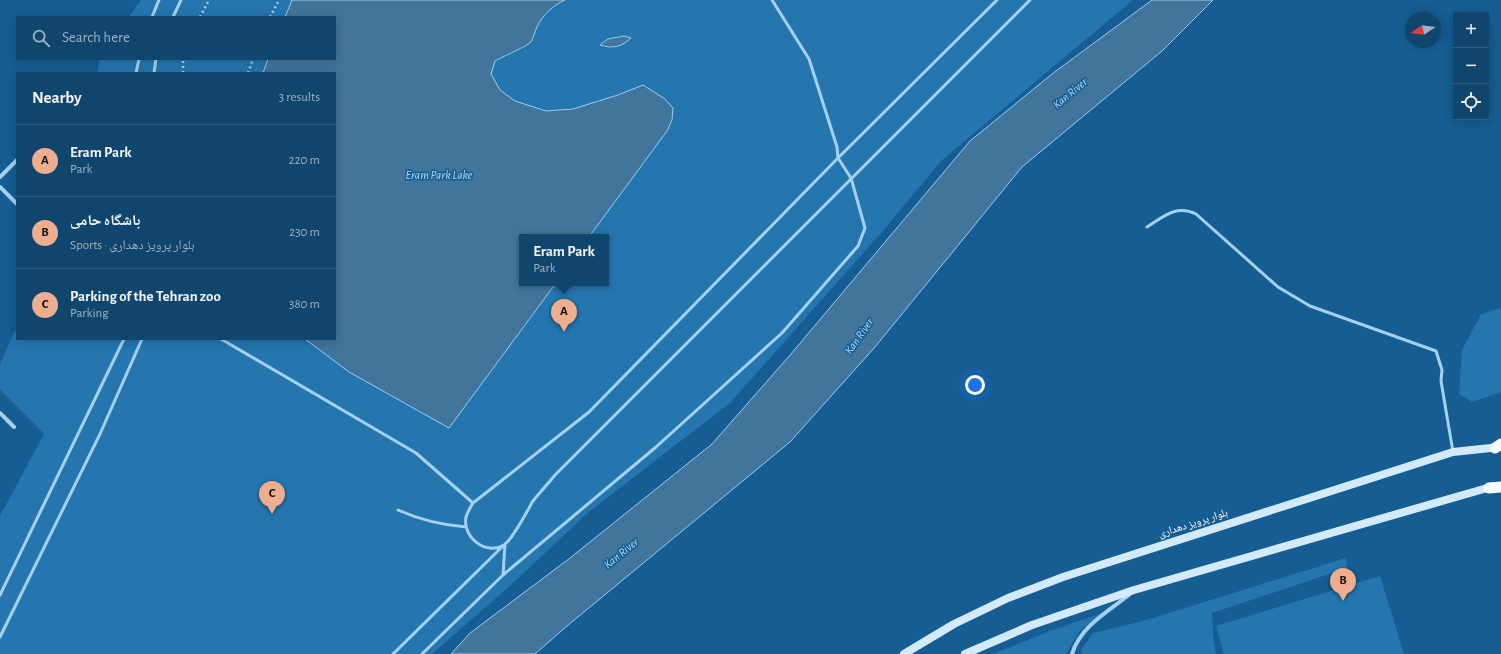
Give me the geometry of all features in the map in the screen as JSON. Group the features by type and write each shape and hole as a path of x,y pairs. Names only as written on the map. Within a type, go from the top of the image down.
{"highway":[{"path":"1489,488 1501,486"}],"main road":[{"name":"بلوار پرویز دهداری","path":"904,654 954,624 1002,601 1063,577 1453,452 1499,446"},
{"path":"965,654 1032,624 1134,590 1489,488 1501,483"}],"street":[{"path":"0,177 16,161"},
{"path":"0,187 16,203"},
{"path":"0,414 14,426"},
{"path":"1072,654 1077,642 1085,630 1134,590"}],"lane":[{"path":"152,16 159,0"},
{"path":"173,16 181,0"},
{"path":"422,654 503,575 656,448 782,333 858,246 865,228 851,178 838,158 837,147 809,59 772,0"},
{"path":"505,544 490,548 482,546 472,538 466,527 466,518 474,503 589,412 838,158 997,0"},
{"path":"394,654 505,544 514,533 535,500 555,475 1030,0"},
{"path":"136,72 139,60"},
{"path":"154,72 156,60"},
{"path":"1147,227 1170,213 1180,209 1189,210 1196,214 1278,287 1310,306 1436,351 1442,370 1441,381 1453,452"},
{"path":"0,595 124,340"},
{"path":"0,637 100,434 142,340"},
{"path":"223,340 416,453 474,503"},
{"path":"398,510 432,522 466,527"},
{"path":"503,575 505,544"}],"path":[{"path":"201,16 209,0"},
{"path":"271,16 279,0"},
{"path":"183,60 183,72"},
{"path":"248,72 253,60"}],"shaded area":[{"path":"141,0 1133,0 941,161 881,233 730,403 590,511 512,584 432,654 0,654 0,516 44,434 0,389 0,364 16,328 16,340 336,340 336,72 97,72 100,60 336,60 336,16 130,16"},
{"path":"1501,308 1501,392 1472,402 1459,394 1462,350 1481,314"},
{"path":"1346,558 1347,568 1212,613 1216,654 1082,654 1081,650 1093,633 1143,621"},
{"path":"1380,576 1404,654 1224,654 1216,626"},
{"path":"1100,614 1079,632 1066,654 993,654 1050,631"}],"water":[{"name":"Eram Park Lake","path":"292,0 565,0 542,18 531,42 495,61 491,74 500,90 515,101 546,111 573,109 618,95 643,85 665,99 673,108 672,120 667,131 591,234 519,234 519,286 554,286 449,428 349,372 306,340 336,340 336,72 263,72 268,60 336,60 336,16 285,16"},
{"name":"Kan River","path":"1152,0 1213,0 1162,51 1022,167 875,347 790,442 535,654 451,654 470,633 570,558 712,444 791,354 970,141 1052,74"},
{"path":"624,36 631,38 620,45 613,47 600,45 608,39"}],"place":[{"name":"Eram Park","path":"564,332"},
{"name":"Parking of the Tehran zoo","path":"272,514"},
{"name":"باشگاه حامی","path":"1343,601"}]}
